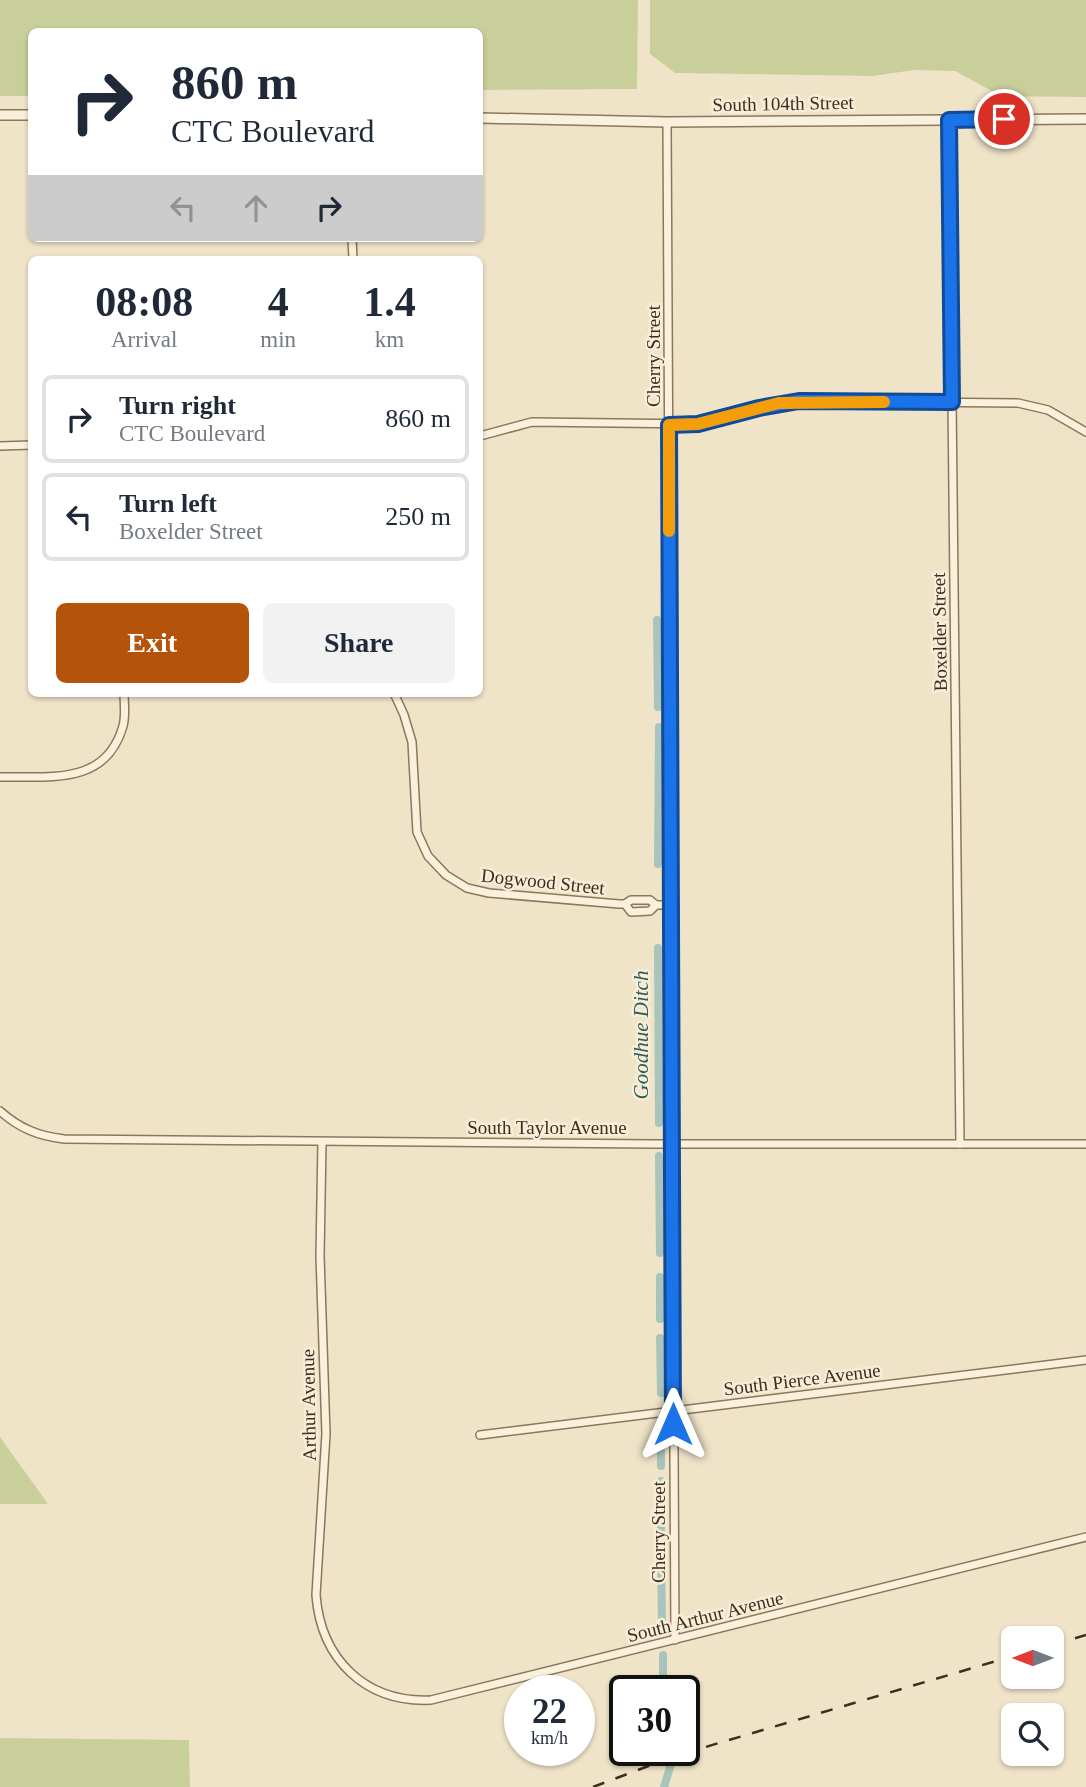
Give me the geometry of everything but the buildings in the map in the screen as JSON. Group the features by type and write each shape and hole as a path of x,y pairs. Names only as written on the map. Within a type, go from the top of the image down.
{"street":[{"path":"0,115 28,115"},
{"name":"South 104th Street","path":"483,118 667,122 1086,119"},
{"name":"Boxelder Street","path":"949,120 960,1144"},
{"name":"Cherry Street","path":"667,122 675,1640"},
{"path":"483,435 532,422 698,424 769,405 799,401 1018,403 1048,410 1086,432"},
{"path":"0,446 28,445"},
{"path":"0,777 73,776 97,765 113,750 124,724 124,697"},
{"name":"Dogwood Street","path":"396,697 412,742 417,832 428,856 446,875 467,888 489,893 625,904 631,912 650,911 656,905 671,905"},
{"name":"South Taylor Avenue","path":"0,1111 11,1121 33,1133 64,1139 1086,1144"},
{"name":"Arthur Avenue","path":"322,1142 320,1256 326,1434 316,1595 317,1615 322,1633 340,1662"},
{"name":"South Pierce Avenue","path":"480,1435 1086,1360"},
{"name":"South Arthur Avenue","path":"340,1662 371,1687 388,1695 404,1699 431,1700 1086,1537"}],"green space":[{"path":"0,0 638,0 637,89 483,90 483,28 28,28 28,96 0,96"},
{"path":"650,0 1086,0 1086,97 1001,96 955,71 914,70 873,76 675,73 650,54"},
{"path":"0,1437 48,1504 0,1504"},
{"path":"0,1738 189,1740 190,1787 0,1787"}],"waterway":[{"name":"Goodhue Ditch","path":"657,620 658,707"},
{"name":"Goodhue Ditch","path":"658,864 659,727"},
{"name":"Goodhue Ditch","path":"658,948 659,1123"},
{"name":"Goodhue Ditch","path":"659,1156 660,1253"},
{"name":"Goodhue Ditch","path":"660,1277 660,1319"},
{"name":"Goodhue Ditch","path":"660,1338 661,1393"},
{"name":"Goodhue Ditch","path":"661,1425 661,1466"},
{"name":"Goodhue Ditch","path":"661,1481 661,1529"},
{"name":"Goodhue Ditch","path":"661,1546 662,1627"},
{"name":"Goodhue Ditch","path":"663,1655 663,1675"},
{"name":"Goodhue Ditch","path":"664,1787 670,1766"}],"railway":[{"path":"1064,1641 1086,1635"},
{"path":"593,1787 675,1756 1001,1660"}],"slow traffic":[{"path":"669,531 669,425 698,424 779,403 884,402"}],"route":[{"path":"673,1424 669,425 698,424 779,403 799,401 952,402 949,120 1004,119"}]}
